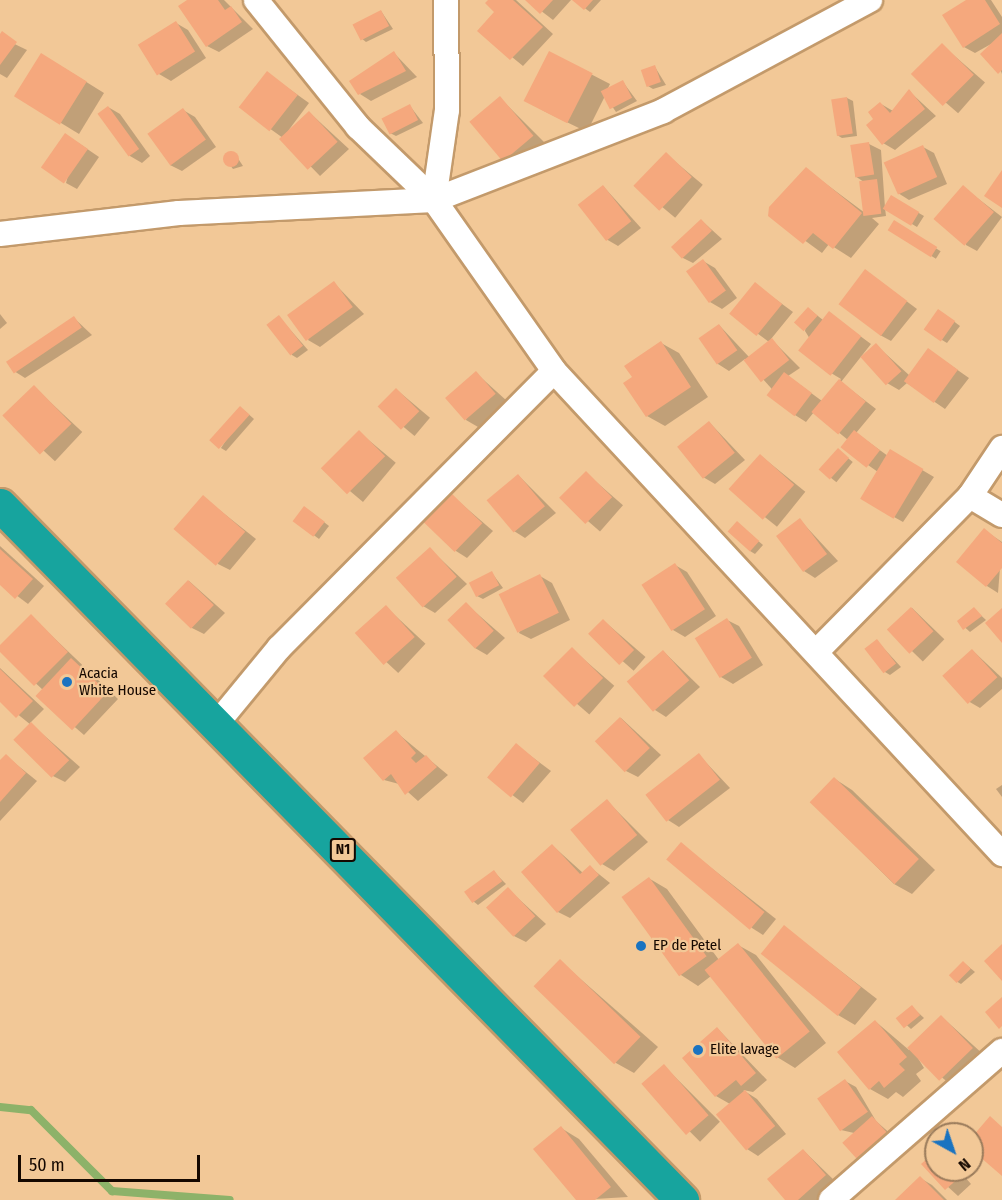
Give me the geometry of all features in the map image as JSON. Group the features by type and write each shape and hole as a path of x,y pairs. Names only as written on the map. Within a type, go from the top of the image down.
{"highway":[{"name":"N1","path":"0,504 219,722 682,1200"}],"street":[{"path":"256,0 358,127 434,200 554,371 1002,854"},
{"path":"434,200 447,110 446,0"},
{"path":"0,234 178,213 434,200 663,111 870,0"},
{"path":"219,722 279,648 554,371"},
{"path":"816,652 970,496 1002,448"},
{"path":"970,496 1002,515"},
{"path":"831,1200 1002,1051"}],"building":[{"path":"187,0 218,0 225,10 231,6 242,22 206,47 178,6"},
{"path":"488,0 513,0 543,27 510,60 477,31 494,12 485,3"},
{"path":"525,0 553,0 540,14"},
{"path":"572,0 593,0 584,10"},
{"path":"966,0 985,0 1000,24 963,48 942,15"},
{"path":"381,10 389,26 361,41 352,25"},
{"path":"176,21 195,52 157,75 138,45"},
{"path":"2,31 17,42 0,65 0,34"},
{"path":"1002,33 1002,70 998,74 980,54"},
{"path":"942,43 974,75 943,106 911,74"},
{"path":"394,51 406,71 358,95 349,81"},
{"path":"549,51 593,73 567,123 524,101"},
{"path":"41,53 87,82 60,125 14,96"},
{"path":"655,65 661,82 647,87 641,70"},
{"path":"267,71 298,95 269,131 239,107"},
{"path":"623,80 632,98 610,109 601,91"},
{"path":"909,89 925,109 882,145 866,125 873,119 868,112 880,102 890,113"},
{"path":"500,96 533,136 503,162 469,122"},
{"path":"847,97 853,134 837,136 831,100"},
{"path":"410,104 418,120 390,135 381,119"},
{"path":"108,106 139,149 129,157 97,114"},
{"path":"183,108 206,140 170,165 147,134"},
{"path":"309,111 338,142 308,170 279,139"},
{"path":"65,133 88,149 64,183 41,167"},
{"path":"869,142 874,175 855,178 850,145"},
{"path":"923,145 937,177 898,194 884,162"},
{"path":"228,151 234,151 239,159 237,165 228,167 223,162 223,156"},
{"path":"666,152 692,177 659,211 633,186"},
{"path":"806,167 862,213 833,249 813,233 803,244 768,216 769,207"},
{"path":"1002,170 1002,208 984,196"},
{"path":"877,179 881,214 863,216 859,181"},
{"path":"603,185 631,221 606,241 578,205"},
{"path":"963,185 994,212 964,246 933,219"},
{"path":"891,195 919,212 911,226 883,209"},
{"path":"701,219 712,231 682,259 671,247"},
{"path":"894,220 937,247 931,257 888,230"},
{"path":"703,259 726,291 709,303 686,271"},
{"path":"865,269 907,301 881,336 839,304"},
{"path":"334,281 353,307 306,341 287,315"},
{"path":"755,282 782,304 756,336 729,314"},
{"path":"808,307 818,316 804,331 794,323"},
{"path":"938,309 955,321 941,342 924,329"},
{"path":"829,311 861,336 831,376 798,350"},
{"path":"279,315 303,346 290,356 266,325"},
{"path":"74,316 82,328 14,373 6,362"},
{"path":"719,324 737,350 717,365 699,338"},
{"path":"772,338 789,360 761,382 744,360"},
{"path":"661,341 691,387 646,417 623,383 632,377 624,366"},
{"path":"876,343 901,371 886,385 860,357"},
{"path":"928,348 958,370 934,403 904,381"},
{"path":"476,371 496,394 465,421 445,398"},
{"path":"784,372 812,393 794,416 767,395"},
{"path":"839,379 866,401 838,434 811,412"},
{"path":"34,385 72,424 40,454 2,416"},
{"path":"396,388 419,411 401,430 378,406"},
{"path":"240,406 250,415 219,449 209,440"},
{"path":"709,421 735,453 703,479 677,447"},
{"path":"359,430 385,456 347,494 321,468"},
{"path":"854,430 880,450 866,468 840,447"},
{"path":"838,448 849,458 830,480 819,470"},
{"path":"890,449 923,469 894,519 860,499"},
{"path":"760,454 794,485 763,520 729,489"},
{"path":"586,471 612,497 585,524 559,498"},
{"path":"518,474 545,506 514,533 487,500"},
{"path":"450,492 482,523 455,552 422,521"},
{"path":"203,495 245,532 216,566 173,529"},
{"path":"304,506 325,522 313,537 293,521"},
{"path":"800,518 827,554 803,572 776,536"},
{"path":"737,521 759,541 750,551 728,531"},
{"path":"984,528 1002,543 1002,568 986,587 956,562"},
{"path":"430,547 457,577 423,608 396,578"},
{"path":"0,549 33,579 15,599 0,585"},
{"path":"675,563 705,609 671,631 641,585"},
{"path":"492,571 499,585 476,597 469,583"},
{"path":"540,574 559,613 518,633 499,594"},
{"path":"188,580 214,605 191,629 165,604"},
{"path":"466,602 494,631 475,649 447,620"},
{"path":"386,605 415,637 384,665 355,633"},
{"path":"911,607 934,631 909,654 887,630"},
{"path":"974,607 982,616 963,630 957,621"},
{"path":"1002,608 1002,643 985,623"},
{"path":"31,614 68,652 34,686 0,652 0,645"},
{"path":"727,618 752,658 720,678 695,638"},
{"path":"603,619 634,650 619,665 588,634"},
{"path":"877,639 896,663 883,673 864,649"},
{"path":"572,647 603,678 574,707 543,676"},
{"path":"972,649 997,677 968,704 942,676"},
{"path":"663,650 689,680 653,712 627,681"},
{"path":"71,658 108,692 72,730 36,696"},
{"path":"0,669 33,701 16,718 0,702"},
{"path":"620,717 650,748 625,772 595,741"},
{"path":"31,722 69,760 52,778 13,740"},
{"path":"396,730 416,753 411,758 416,763 426,755 437,767 405,795 391,774 383,781 363,758"},
{"path":"516,743 540,763 511,797 487,777"},
{"path":"699,753 720,780 666,822 645,795"},
{"path":"6,754 26,773 0,802 0,760"},
{"path":"834,777 919,859 895,884 810,802"},
{"path":"607,799 637,835 600,866 570,830"},
{"path":"681,842 764,912 750,930 666,860"},
{"path":"552,844 580,874 590,865 599,875 557,913 521,872"},
{"path":"494,870 502,881 472,903 464,892"},
{"path":"649,877 707,956 679,976 621,897"},
{"path":"508,887 535,916 513,937 486,907"},
{"path":"784,925 861,987 838,1016 761,954"},
{"path":"738,943 810,1032 776,1059 705,970"},
{"path":"1002,944 1002,981 984,961"},
{"path":"560,959 641,1037 614,1064 534,986"},
{"path":"963,961 971,969 957,983 949,975"},
{"path":"1002,997 1002,1026 999,1029 985,1012"},
{"path":"912,1005 920,1015 904,1028 896,1018"},
{"path":"941,1015 973,1048 939,1081 907,1048"},
{"path":"875,1020 907,1057 899,1064 905,1070 884,1088 879,1081 869,1090 837,1052"},
{"path":"717,1027 756,1073 741,1086 736,1080 715,1097 682,1058"},
{"path":"664,1064 709,1115 686,1135 641,1084"},
{"path":"845,1079 868,1112 840,1131 817,1099"},
{"path":"745,1090 775,1126 746,1150 716,1114"},
{"path":"872,1116 891,1137 861,1164 842,1143"},
{"path":"990,1116 1002,1127 1002,1176 984,1160 984,1123"},
{"path":"561,1126 611,1187 595,1200 576,1200 533,1149"},
{"path":"803,1149 826,1175 798,1200 785,1200 767,1179"},
{"path":"920,1176 944,1200 895,1200"},
{"path":"938,1182 954,1182 945,1190"}],"waterway":[{"path":"0,1107 31,1110 112,1191 230,1200"}],"place":[{"name":"Acacia White House","path":"67,682"},
{"name":"EP de Petel","path":"641,946"},
{"name":"Elite lavage","path":"698,1050"}]}
